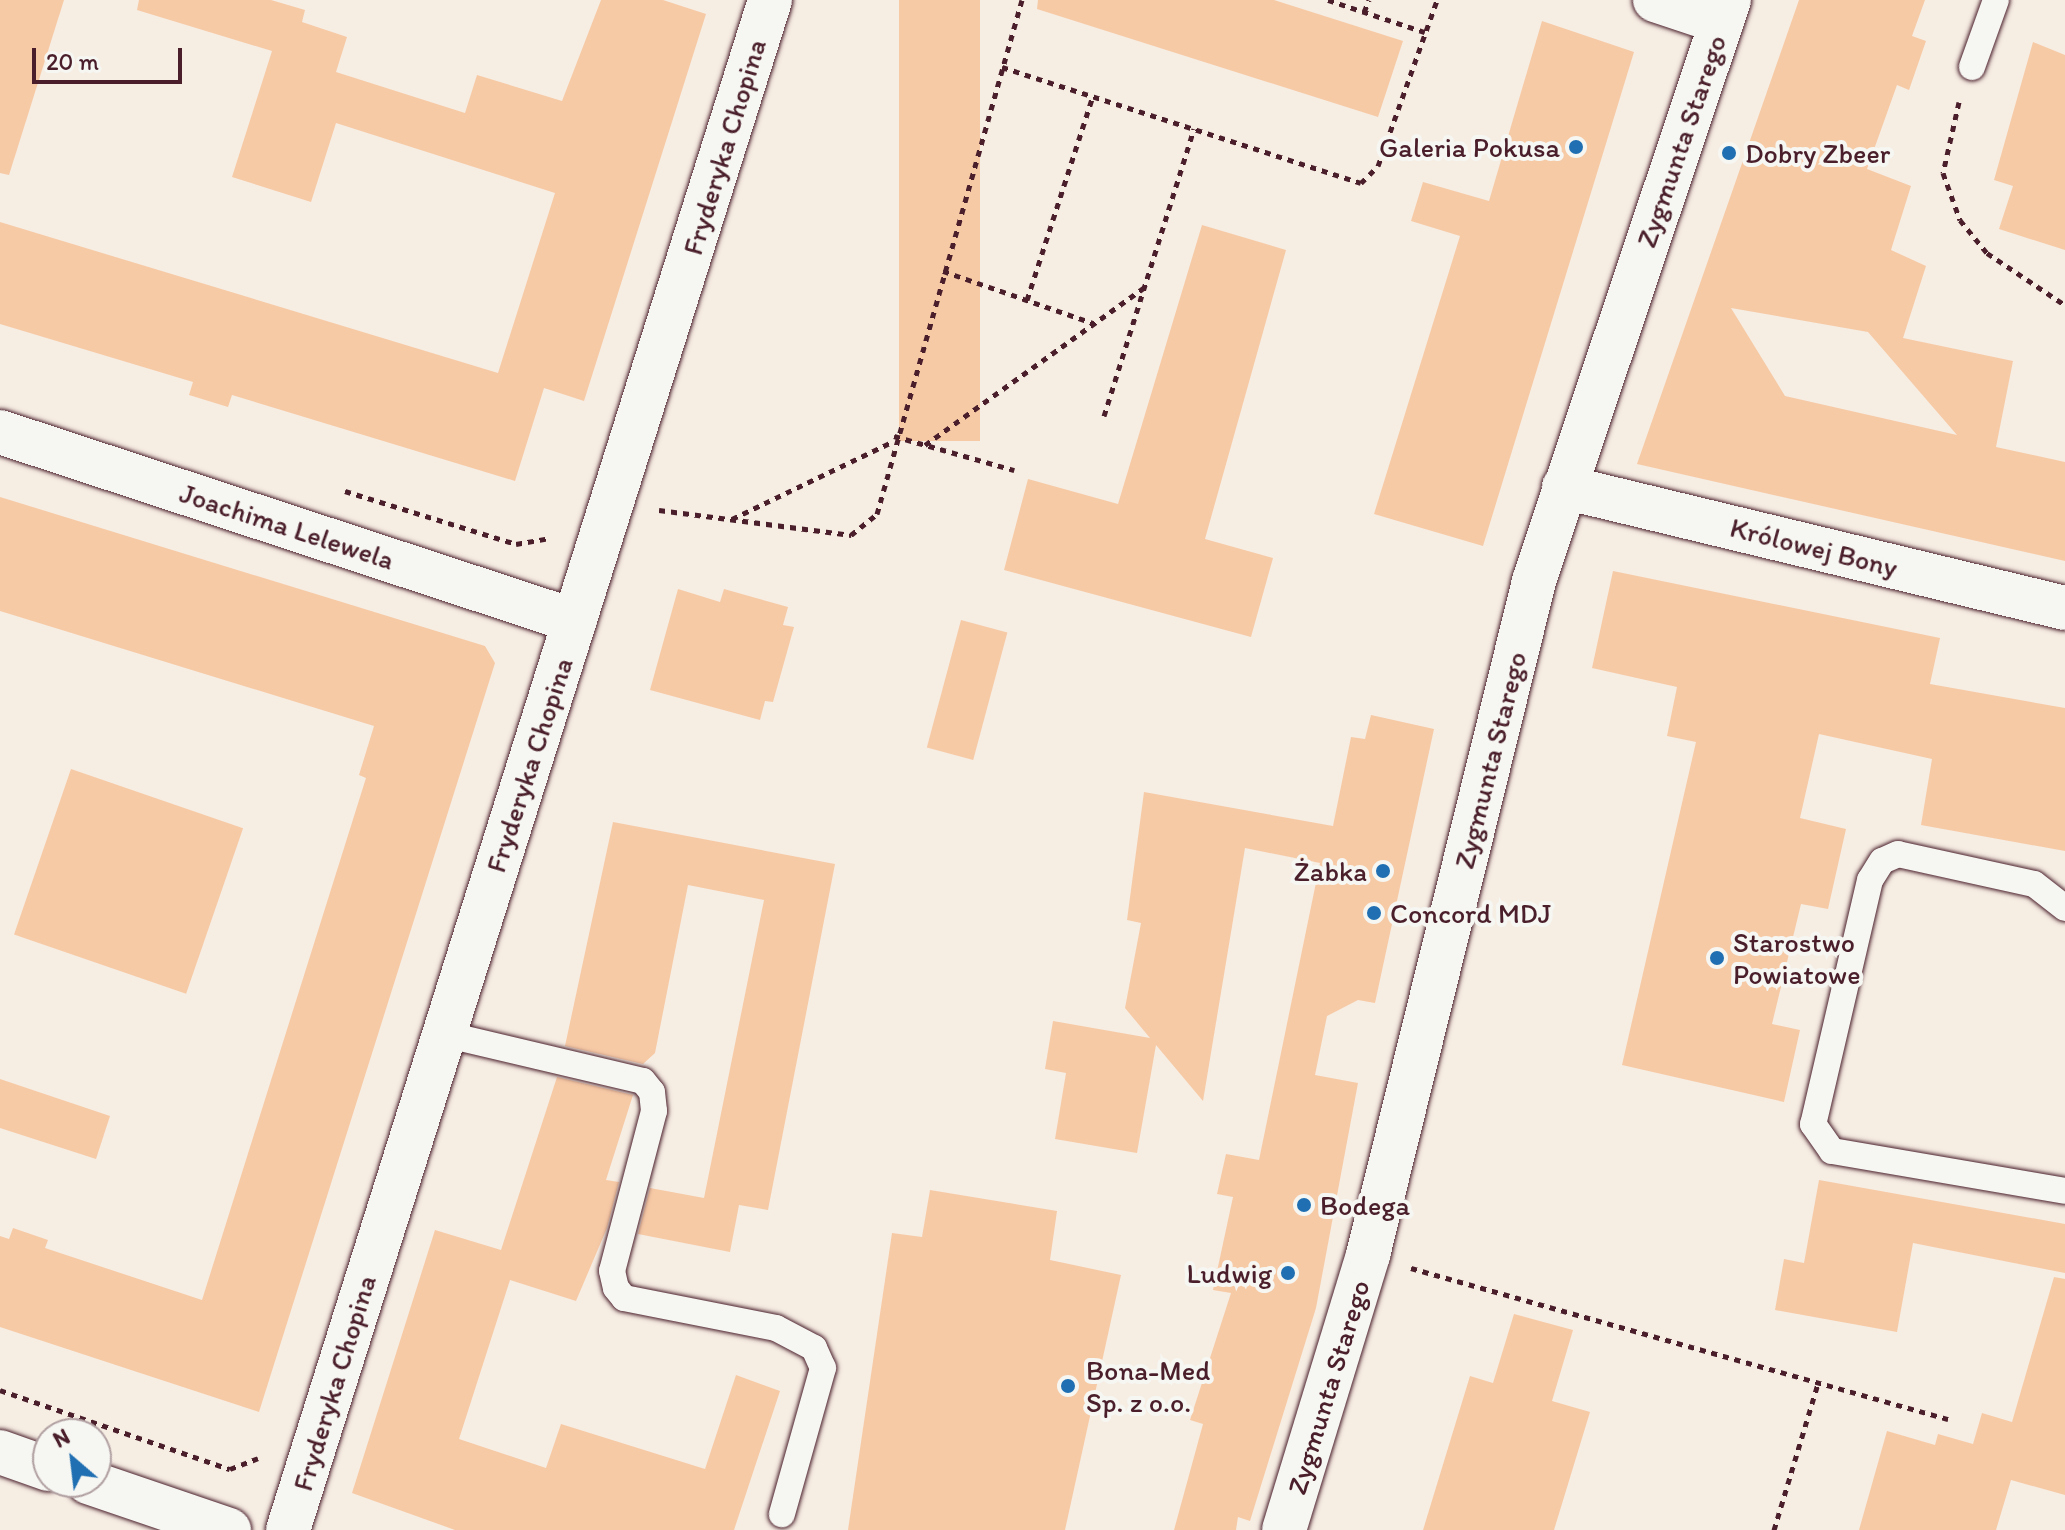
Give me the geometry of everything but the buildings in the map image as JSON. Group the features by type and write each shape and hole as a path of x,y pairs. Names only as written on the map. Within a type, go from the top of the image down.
{"street":[{"name":"Fryderyka Chopina","path":"288,1530 770,0"},
{"path":"1655,0 1725,11"},
{"name":"Zygmunta Starego","path":"1284,1530 1368,1255 1564,487 1725,11"},
{"name":"Joachima Lelewela","path":"0,432 575,621"},
{"name":"Królowej Bony","path":"1564,487 2065,608"},
{"path":"0,1452 32,1463"},
{"path":"112,1490 229,1530"}],"lane":[{"path":"1972,67 1996,0"},
{"path":"2065,908 2034,884 1898,854 1882,861 1870,880 1813,1124 1832,1151 2065,1191"},
{"path":"444,1034 643,1081 652,1092 654,1111 612,1271 616,1288 624,1298 776,1328 814,1348 823,1368 782,1514"}],"path":[{"path":"654,509 851,535 863,530 887,493 894,439 1022,0"},
{"path":"1328,0 1425,32"},
{"path":"1364,12 1369,0"},
{"path":"1002,67 1194,129 1370,180 1437,0"},
{"path":"1972,67 1943,173 1960,220 1987,253 2065,305"},
{"path":"1027,300 1093,96"},
{"path":"1104,416 1194,129"},
{"path":"943,271 1094,323"},
{"path":"925,445 1145,286"},
{"path":"732,519 894,439 1014,470"},
{"path":"1368,1255 1948,1419"},
{"path":"1774,1530 1818,1383"},
{"path":"0,1390 230,1469 246,1468 263,1444"}],"place":[{"name":"Galeria Pokusa","path":"1576,147"},
{"name":"Dobry Zbeer","path":"1729,153"},
{"name":"Żabka","path":"1383,871"},
{"name":"Concord MDJ","path":"1374,913"},
{"name":"Starostwo Powiatowe","path":"1717,958"},
{"name":"Bodega","path":"1304,1205"},
{"name":"Ludwig","path":"1288,1273"},
{"name":"Bona-Med Sp. z o.o.","path":"1068,1386"}]}
